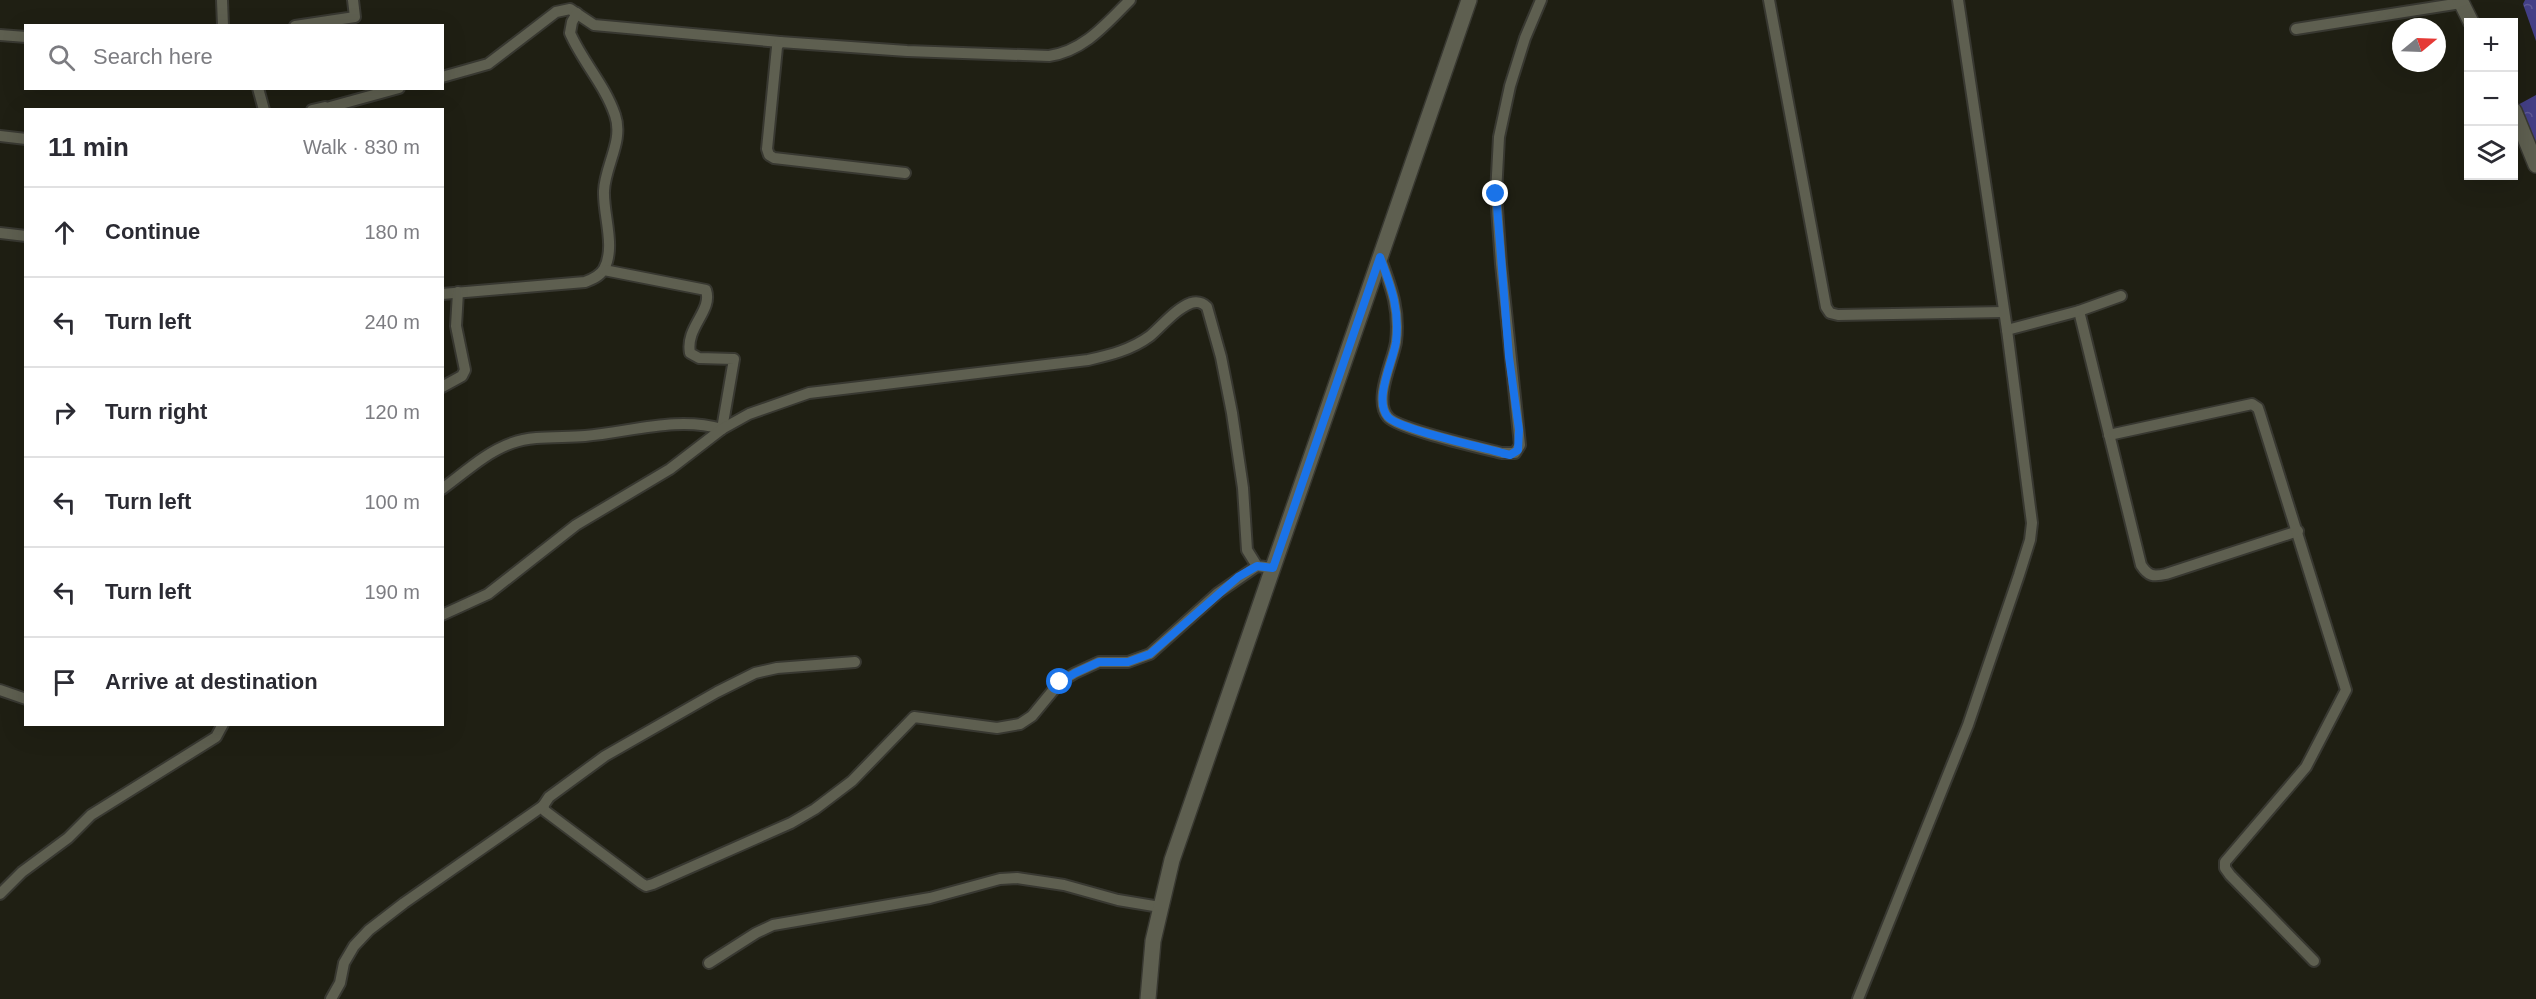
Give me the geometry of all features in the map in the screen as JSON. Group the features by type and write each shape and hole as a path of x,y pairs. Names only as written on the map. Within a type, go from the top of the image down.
{"main road":[{"path":"1148,999 1153,941 1172,860 1469,0"},
{"path":"2461,2 2469,18"},
{"path":"2518,121 2536,165"}],"street":[{"path":"222,0 223,24"},
{"path":"309,24 355,17 353,0"},
{"path":"444,75 488,64 556,12 570,9 594,25 907,51 1049,56 1063,54 1083,44 1130,0"},
{"path":"1380,257 1397,313 1396,344 1382,402 1388,418 1422,431 1502,453 1515,453 1520,445 1496,194 1499,137 1510,86 1525,38 1541,0"},
{"path":"1769,0 1826,307 1830,313 1838,315 2004,312"},
{"path":"1858,999 1968,724 2030,540 2031,509 1958,0"},
{"path":"2296,29 2461,2"},
{"path":"444,294 585,282 596,278 604,270 609,255 604,210 605,176 618,131 609,101 570,33 577,13"},
{"path":"0,35 24,37"},
{"path":"780,42 777,47 767,150 769,155 774,158 905,173"},
{"path":"259,90 263,108"},
{"path":"330,108 392,90"},
{"path":"0,136 24,139"},
{"path":"0,233 24,236"},
{"path":"604,270 706,290 708,296 706,308 688,341 690,352 699,358 734,360 722,429"},
{"path":"444,386 462,376 465,370 456,326 458,292"},
{"path":"2007,330 2079,311 2121,296"},
{"path":"444,614 488,594 576,525 670,470 722,429 748,414 809,393 1088,360 1120,353 1147,339 1183,308 1197,302 1203,303 1207,308 1221,357 1240,466 1247,550 1257,566"},
{"path":"2079,311 2141,565 2147,574 2154,577 2166,574 2298,531"},
{"path":"2109,435 2255,405 2260,414 2346,690 2306,767 2228,859 2225,868 2314,961"},
{"path":"444,488 494,451 513,442 586,436 671,424 704,424 722,429"},
{"path":"543,806 545,811 641,883 646,886 653,885 791,823 815,809 852,781 914,717 997,728 1020,724 1032,716 1060,682 1099,662 1128,662 1150,654 1218,592 1257,566 1273,568"},
{"path":"331,999 340,983 344,963 354,946 369,930 543,806 549,797 605,756 755,673 777,668 855,662"},
{"path":"0,690 24,698"},
{"path":"0,894 22,872 68,838 91,814 216,737 222,726"},
{"path":"709,963 756,933 773,925 930,898 1000,879 1036,880 1118,900 1160,907"}],"green space":[{"path":"2525,0 2536,0 2536,41 2523,4"},
{"path":"2536,95 2536,165 2518,118 2518,105"}],"route":[{"path":"1060,682 1099,662 1128,662 1150,654 1218,592 1238,577 1257,566 1273,568 1380,257 1397,306 1398,321 1396,344 1383,392 1382,402 1388,418 1422,431 1510,455 1518,450 1519,430 1509,357 1496,194"}]}
